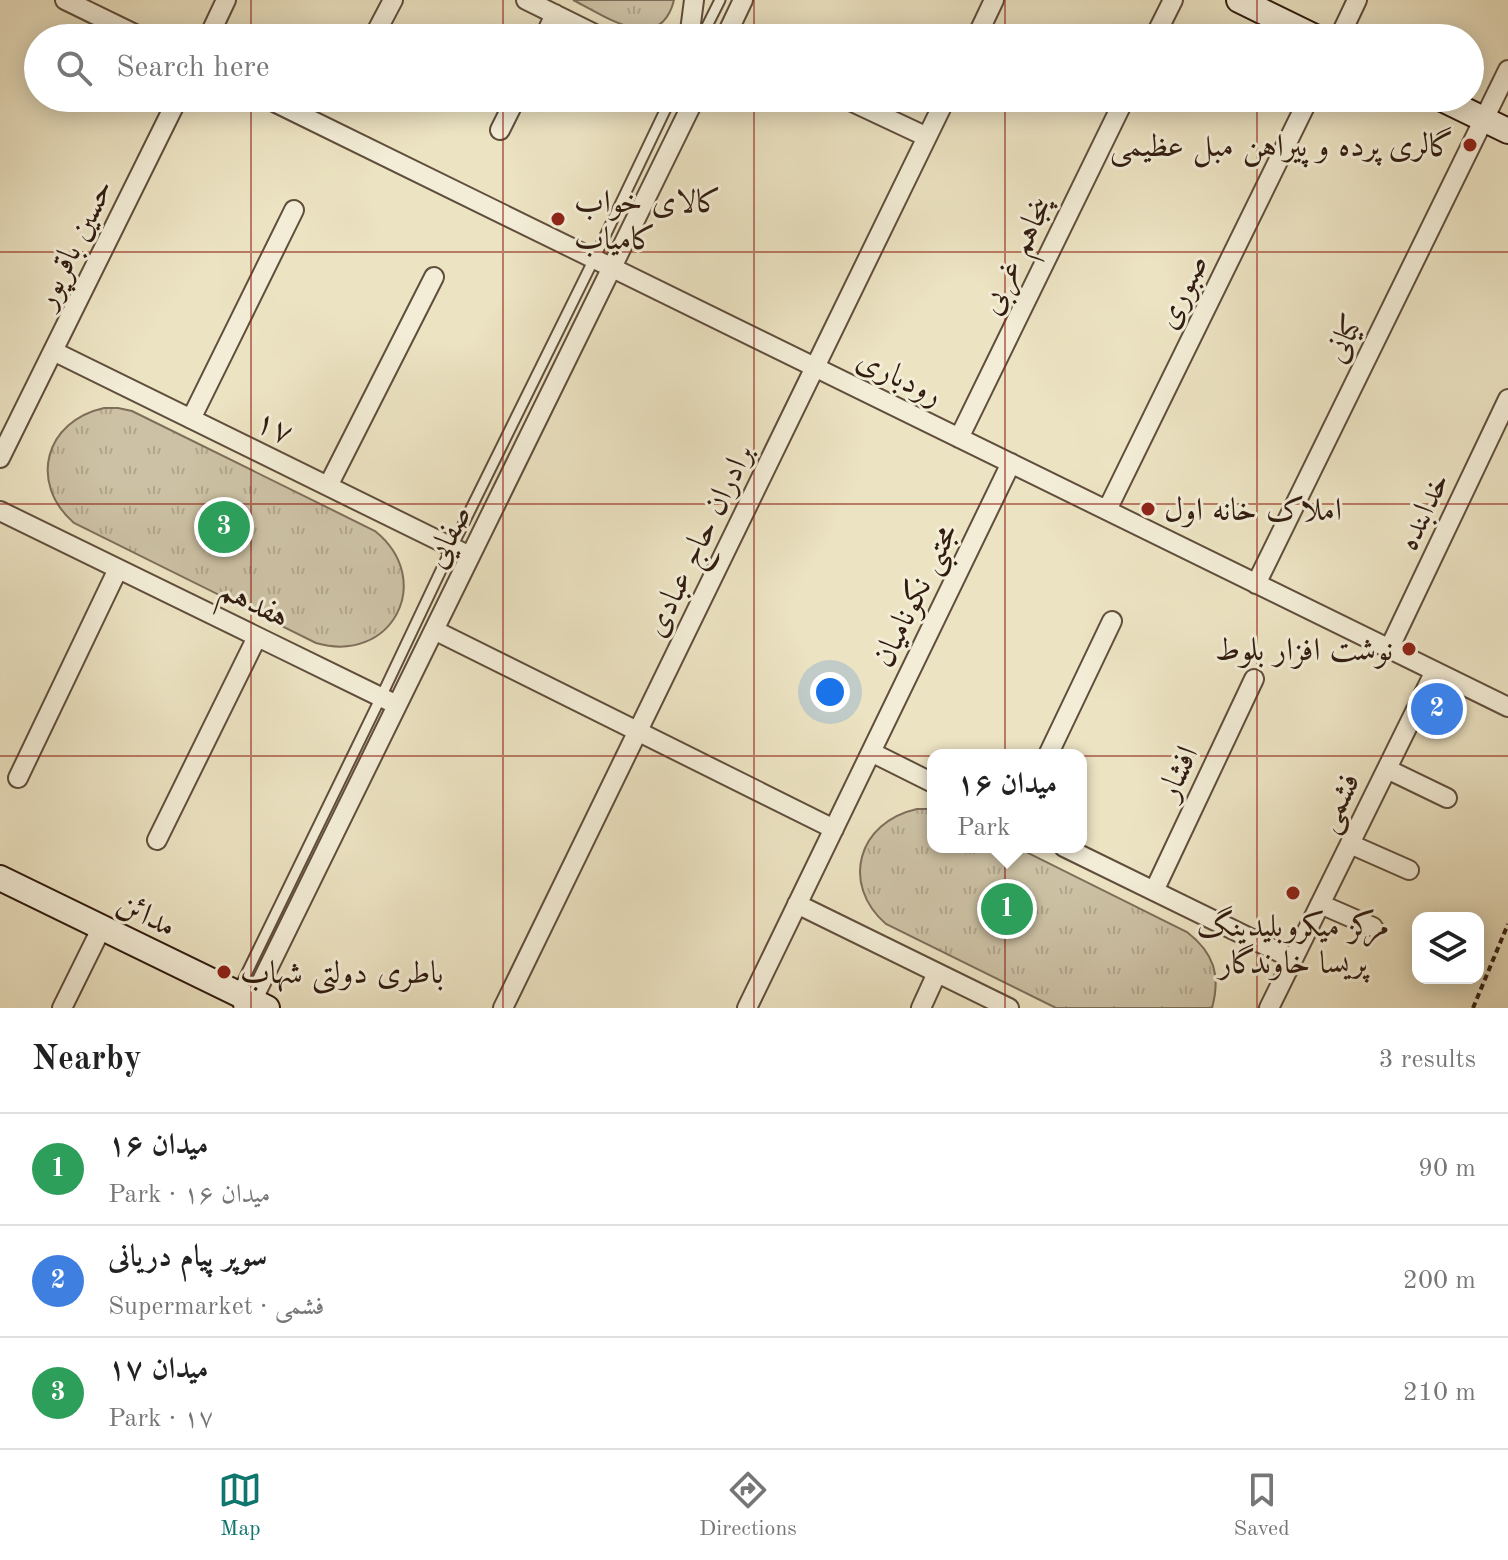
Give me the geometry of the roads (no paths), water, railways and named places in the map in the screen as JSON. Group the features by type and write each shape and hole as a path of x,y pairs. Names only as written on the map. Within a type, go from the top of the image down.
{"main road":[{"path":"1239,0 1288,24"},
{"path":"1468,112 1508,131"},
{"name":"مدائن","path":"0,878 249,1003"}],"street":[{"path":"65,0 114,24"},
{"path":"215,24 226,0"},
{"path":"380,24 393,0"},
{"path":"526,0 575,24"},
{"path":"691,24 694,0"},
{"path":"732,24 743,0"},
{"path":"983,24 994,0"},
{"path":"1161,24 1173,0"},
{"path":"1346,24 1357,0"},
{"path":"550,24 555,14"},
{"name":"کیانی","path":"1256,584 1508,70"},
{"name":"حسین باقرپور","path":"0,458 8,424 53,351 171,112"},
{"name":"رودباری","path":"295,112 1508,707"},
{"path":"500,130 509,112"},
{"name":"صفایی","path":"249,1003 389,701 434,630 688,112"},
{"path":"874,112 927,137"},
{"name":"برادران حاج عبادی","path":"503,1008 939,112"},
{"name":"پنجاهم غربی","path":"959,438 1118,112"},
{"name":"صبوری","path":"1107,510 1302,112"},
{"path":"191,419 294,210"},
{"path":"328,486 434,277"},
{"name":"۱۷","path":"53,351 470,556"},
{"name":"خدابنده","path":"1389,649 1508,399"},
{"name":"مجتبی نکونامیان","path":"797,904 1011,463"},
{"name":"هفدهم","path":"0,511 389,701"},
{"path":"18,778 118,569"},
{"path":"1051,749 1112,621"},
{"path":"434,630 834,829"},
{"path":"157,840 257,637"},
{"name":"فشمی","path":"1269,1008 1435,671"},
{"name":"افشار","path":"1154,891 1254,679"},
{"path":"871,752 927,780"},
{"path":"1387,769 1447,798"},
{"path":"1350,844 1409,870"},
{"path":"1076,853 1293,959"},
{"path":"747,1008 797,904 1009,1008"},
{"path":"1320,904 1373,927"},
{"path":"62,1008 102,927"},
{"path":"921,1008 937,973"}],"lane":[{"path":"708,24 720,0"},
{"path":"389,701 452,547 664,112"}],"place":[{"name":"گالری پرده و پیراهن مبل عظیمی","path":"1470,145"},
{"name":"کالای خواب کامیاب","path":"558,219"},
{"name":"املاک خانه اول","path":"1148,509"},
{"name":"میدان ۱۷","path":"224,527"},
{"name":"نوشت افزار بلوط","path":"1409,649"},
{"name":"سوپر پیام دریانی","path":"1437,709"},
{"name":"مرکز میکروبلیدینگ پریسا خاوندگار","path":"1293,893"},
{"name":"میدان ۱۶","path":"1007,909"},
{"name":"باطری دولتی شهاب","path":"224,972"}]}
